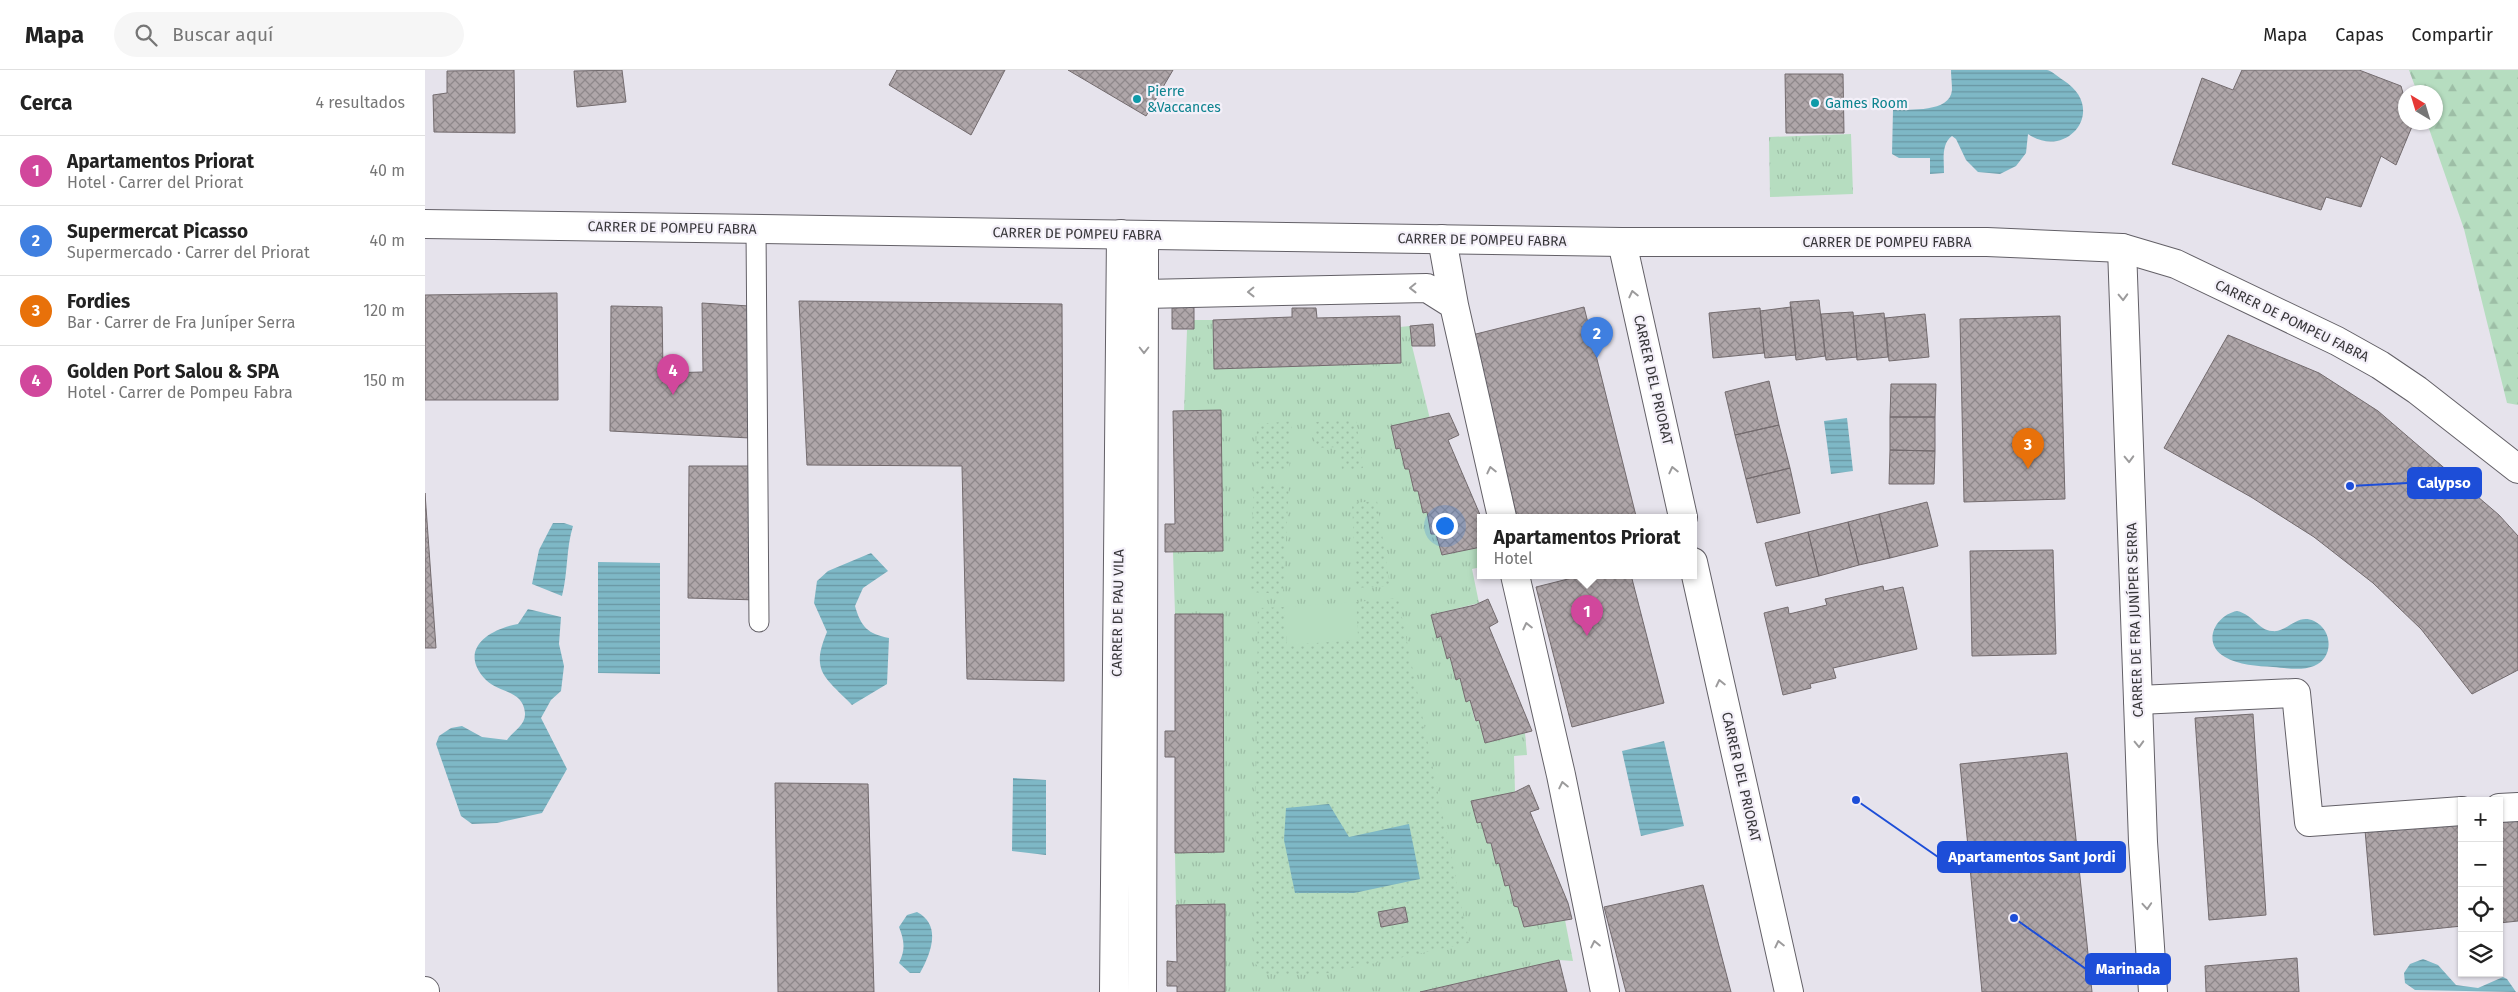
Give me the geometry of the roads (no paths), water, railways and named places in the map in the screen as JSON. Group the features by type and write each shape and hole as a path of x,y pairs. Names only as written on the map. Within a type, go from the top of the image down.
{"street":[{"name":"CARRER DE POMPEU FABRA","path":"425,224 1442,240 1987,242 2121,248 2176,264 2337,341 2380,364 2417,390 2518,469"},
{"path":"1133,235 1144,294 1142,992"},
{"name":"CARRER DE PAU VILA","path":"1115,992 1133,235"},
{"path":"1442,240 1454,305 1501,514"},
{"name":"CARRER DEL PRIORAT","path":"1622,242 1682,514"},
{"name":"CARRER DE FRA JUNÍPER SERRA","path":"2121,248 2143,842 2153,992"},
{"path":"1144,294 1427,288 1454,305"},
{"name":"CARRER DE POMPEU FABRA","path":"2487,444 2518,482"},
{"path":"1516,579 1561,775 1605,992"},
{"name":"CARRER DEL PRIORAT","path":"1697,579 1789,992"},
{"path":"2138,700 2295,693 2309,822 2458,811"},
{"path":"2503,808 2518,806"}],"lane":[{"path":"756,229 759,622"}],"water":[{"path":"1951,70 2047,70 2063,80 2076,92 2082,104 2082,117 2077,128 2068,136 2056,141 2043,141 2028,134 2026,153 2016,166 2000,174 1978,172 1966,160 1956,139 1952,136 1946,143 1944,173 1930,174 1930,158 1899,158 1892,154 1893,110 1928,108 1944,103 1950,97 1952,90"},
{"path":"1847,418 1853,471 1831,474 1824,421"},
{"path":"553,523 564,523 573,526 562,596 532,584 539,550"},
{"path":"871,553 888,571 863,588 855,606 866,628 871,632 889,638 887,684 852,705 828,680 820,665 822,645 827,632 814,603 817,581 828,571"},
{"path":"598,562 660,563 660,674 598,673"},
{"path":"528,609 561,617 559,644 564,666 561,691 551,700 541,718 567,769 542,813 497,823 472,824 461,816 436,744 439,736 451,728 462,726 482,737 507,740 521,724 525,713 520,700 486,680 478,669 475,659 476,650 487,636 518,624"},
{"path":"2237,611 2248,616 2263,628 2272,631 2283,629 2302,619 2314,621 2320,625 2328,637 2328,651 2321,662 2309,668 2248,665 2236,662 2218,651 2212,638 2217,624 2222,618"},
{"path":"1664,741 1684,826 1641,836 1622,751"},
{"path":"1013,778 1046,780 1046,855 1012,851"},
{"path":"1329,804 1349,837 1409,824 1420,879 1354,893 1295,893 1284,840 1286,808"},
{"path":"917,912 930,924 932,940 928,957 920,973 910,973 899,963 903,953 903,945 899,927 907,915"},
{"path":"2423,959 2438,965 2456,985 2478,988 2503,977 2507,979 2516,992 2415,990 2405,983 2404,973 2410,964"}],"place":[{"name":"Pierre &Vaccances","path":"1137,99"},
{"name":"Games Room","path":"1815,103"},
{"name":"Supermercat Picasso","path":"1597,358"},
{"name":"Golden Port Salou & SPA","path":"673,395"},
{"name":"Fordies","path":"2028,469"},
{"name":"Calypso","path":"2350,486"},
{"name":"Apartamentos Priorat","path":"1587,636"},
{"name":"Apartamentos Sant Jordi","path":"1856,800"},
{"name":"Marinada","path":"2014,918"}]}
